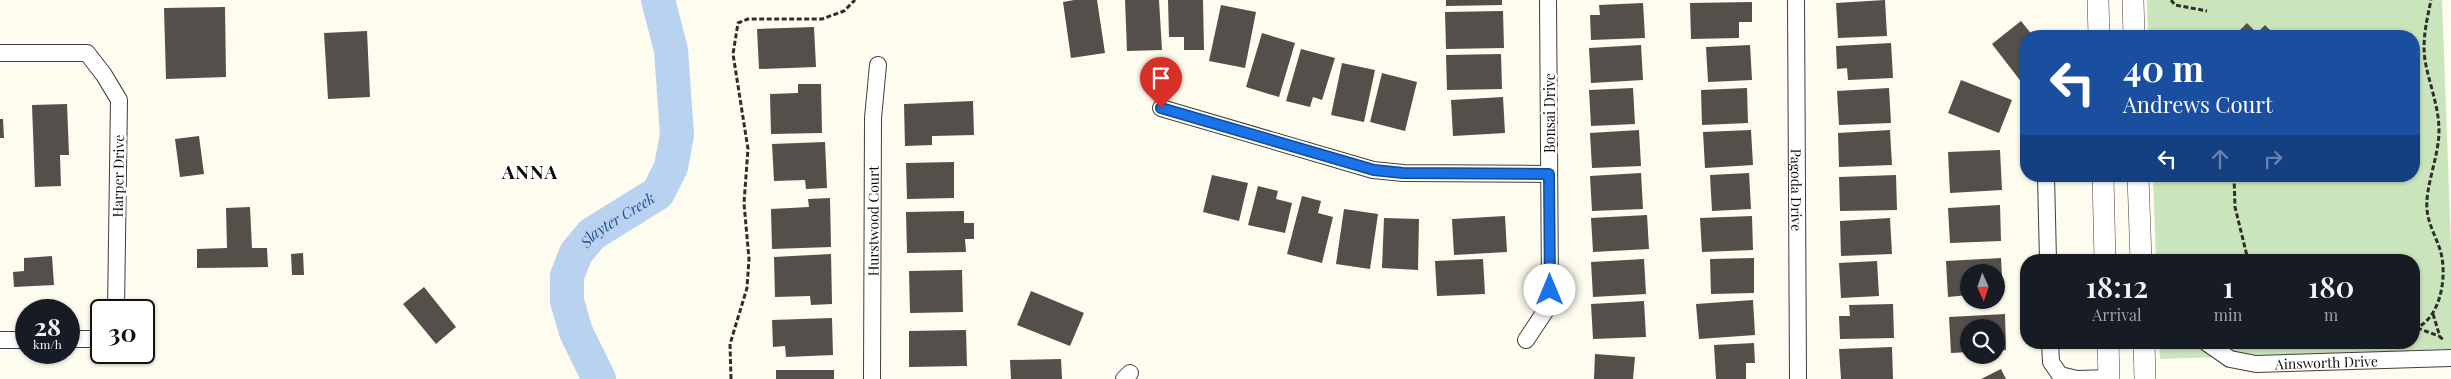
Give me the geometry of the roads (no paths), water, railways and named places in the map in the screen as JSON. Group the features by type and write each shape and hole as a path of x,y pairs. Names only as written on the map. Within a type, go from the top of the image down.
{"street":[{"name":"Bonsai Drive","path":"1526,340 1546,310 1550,290 1548,0"},
{"name":"Pagoda Drive","path":"1796,0 1798,379"},
{"path":"2098,0 2099,30"},
{"path":"2133,0 2134,30"},
{"name":"Harper Drive","path":"0,53 86,53 104,75 119,100 116,299"},
{"name":"Hurstwood Court","path":"872,379 874,118 878,65"},
{"path":"1161,108 1374,170 1403,173 1549,174"},
{"path":"2046,182 2048,254"},
{"path":"2102,182 2105,254"},
{"path":"2138,182 2141,254"},
{"path":"0,340 15,340"},
{"path":"2050,349 2051,362 2060,376 2077,379 2109,378 2108,349"},
{"path":"2144,349 2145,379"},
{"name":"Ainsworth Drive","path":"2216,349 2230,359 2256,364 2451,358"}],"waterway":[{"name":"Slayter Creek","path":"599,379 576,332 567,301 567,276 576,253 592,234 658,193 671,167 677,135 671,50 658,0"}],"district":[{"name":"ANNA","path":"530,171"}]}
